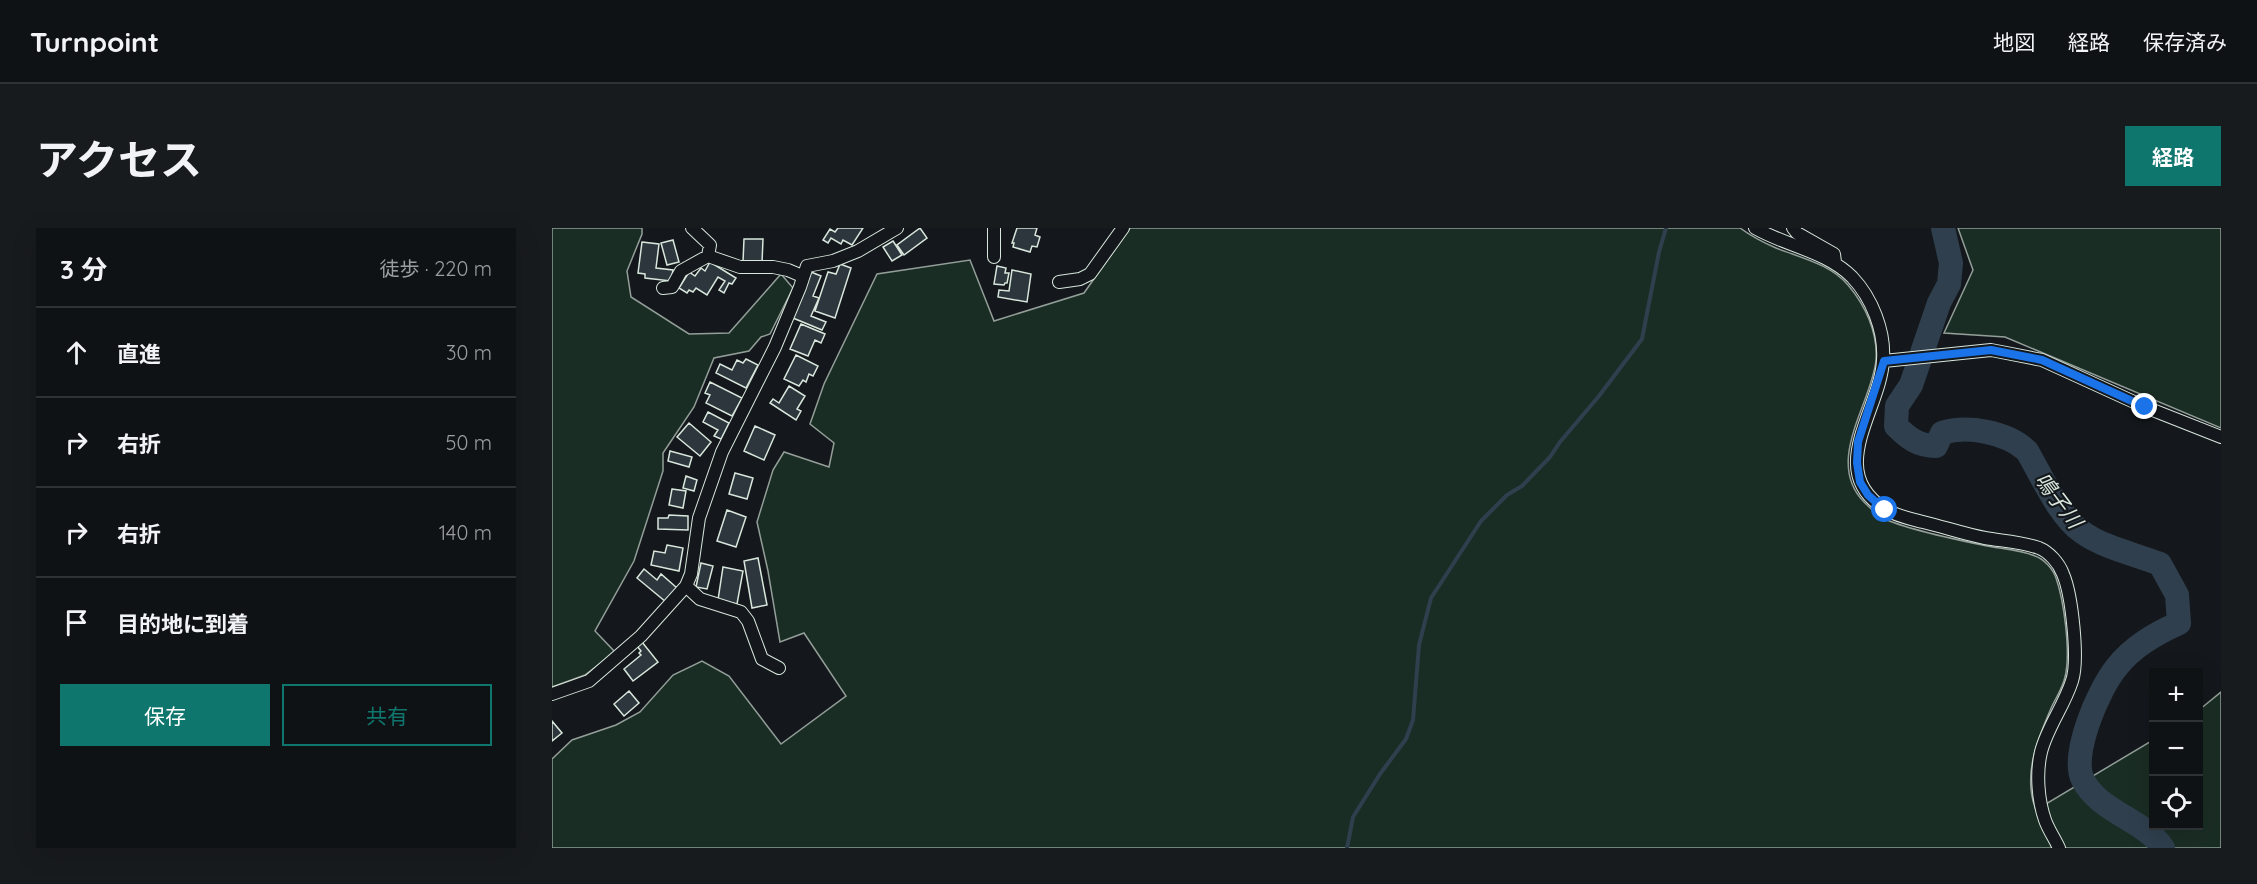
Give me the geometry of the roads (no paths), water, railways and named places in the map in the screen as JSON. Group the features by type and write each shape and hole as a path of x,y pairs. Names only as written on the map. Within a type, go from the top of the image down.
{"street":[{"path":"692,228 710,246 708,256"},
{"path":"552,694 589,681 641,636 686,586 694,556 699,518 722,452 775,346 807,266 833,261 858,251 897,228"},
{"path":"994,228 994,257"},
{"path":"1059,282 1080,279 1090,274 1123,228"},
{"path":"1755,228 1776,240 1835,262 1853,279 1869,302 1882,330 1884,361 1858,442 1857,463 1860,482 1868,495 1885,510 1909,518 2040,549 2054,559 2063,574 2071,611 2076,661 2072,682 2041,752 2038,775 2045,821 2059,848"},
{"path":"1793,228 1797,233 1834,254 1835,262"},
{"path":"663,288 672,287 681,271 708,256 741,267 773,267 802,276"},
{"path":"1884,361 1991,350 2042,360 2145,407 2221,438"},
{"path":"686,586 700,599 741,612 748,621 762,659 778,668"}],"waterway":[{"path":"1347,848 1353,817 1380,774 1406,739 1413,720 1419,645 1431,598 1481,521 1507,495 1522,486 1550,457 1642,339 1666,228"},
{"name":"鳴子川","path":"1943,228 1951,263 1949,284 1939,303 1911,385 1897,406 1896,426 1914,440 1930,446 1936,446 1942,433 1963,430 1986,432 2019,444 2027,451 2058,506 2082,532 2110,547 2160,564 2177,595 2179,623 2137,647 2122,660 2109,678 2088,722 2080,755 2080,769 2083,780 2090,791 2145,830 2163,848"}]}
